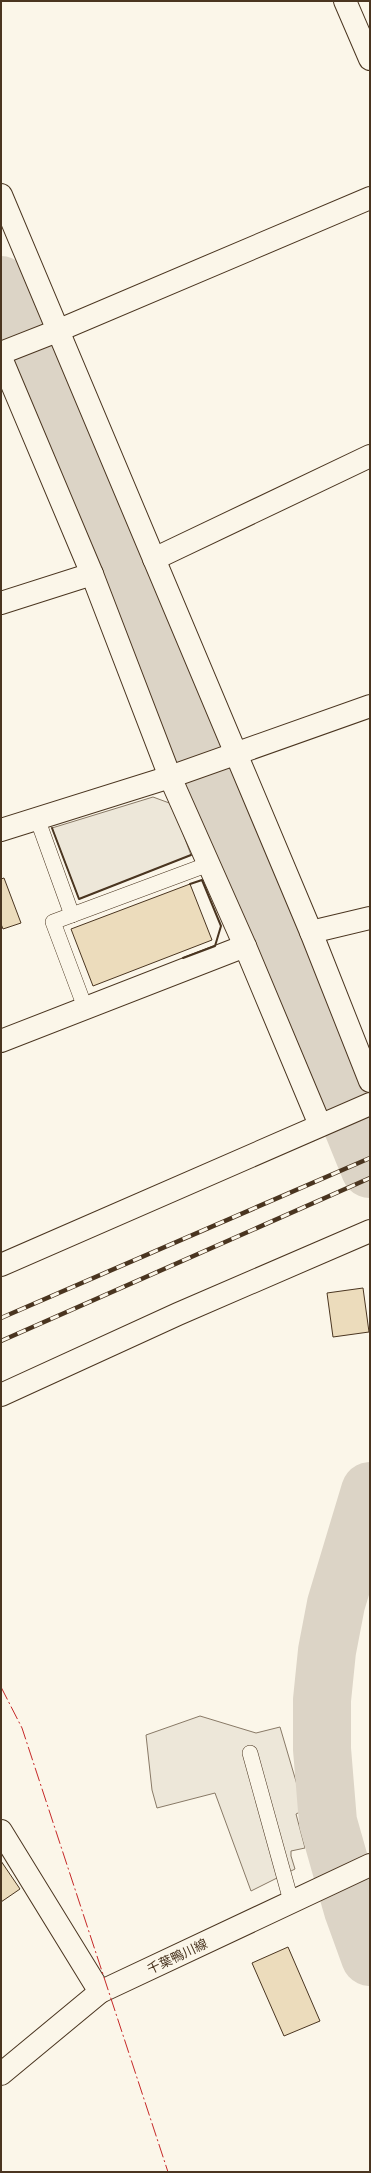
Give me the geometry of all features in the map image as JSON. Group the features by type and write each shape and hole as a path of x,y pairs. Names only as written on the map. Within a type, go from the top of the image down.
{"street":[{"path":"345,1 370,59"},
{"path":"1,194 57,331 236,753 370,1081"},
{"path":"1,353 57,331 370,198"},
{"path":"1,358 92,574 170,777 245,946 320,1125"},
{"path":"154,559 370,456"},
{"path":"1,603 92,574"},
{"path":"1,830 170,777 370,706"},
{"path":"310,932 370,918"},
{"path":"1,1041 86,1010 245,946"},
{"path":"1,1265 370,1104"},
{"path":"1,1395 178,1314 370,1231"},
{"path":"1,1831 100,1992"},
{"name":"千葉鴨川線","path":"1,2074 100,1992 364,1867"}],"lane":[{"path":"37,818 72,915"},
{"path":"86,1010 53,922 209,864"},
{"path":"250,1753 291,1901"}],"shaded area":[{"path":"153,797 172,804 191,855 79,899 52,828"},
{"path":"200,1716 256,1733 280,1727 298,1788 302,1787 304,1810 296,1814 305,1848 291,1851 295,1869 251,1891 215,1793 157,1808 152,1790 146,1735"}],"building":[{"path":"4,878 21,923 3,929 1,924 1,879"},
{"path":"190,884 212,940 93,986 71,929"},
{"path":"363,1288 369,1332 333,1337 327,1293"},
{"path":"1,1861 20,1889 1,1902"},
{"path":"288,1947 320,2021 284,2036 252,1963"}],"waterway":[{"path":"1,285 276,938 370,1169"},
{"path":"370,1491 336,1604 327,1651 322,1700 322,1749 328,1822 353,1910 370,1957"}],"railway":[{"path":"1,1318 370,1158"},
{"path":"1,1341 370,1178"}],"wall":[{"path":"52,828 79,899 191,855"},
{"path":"183,958 215,946 221,926 202,880 190,884"}],"power":[{"path":"1,1687 22,1728 168,2172"}]}
